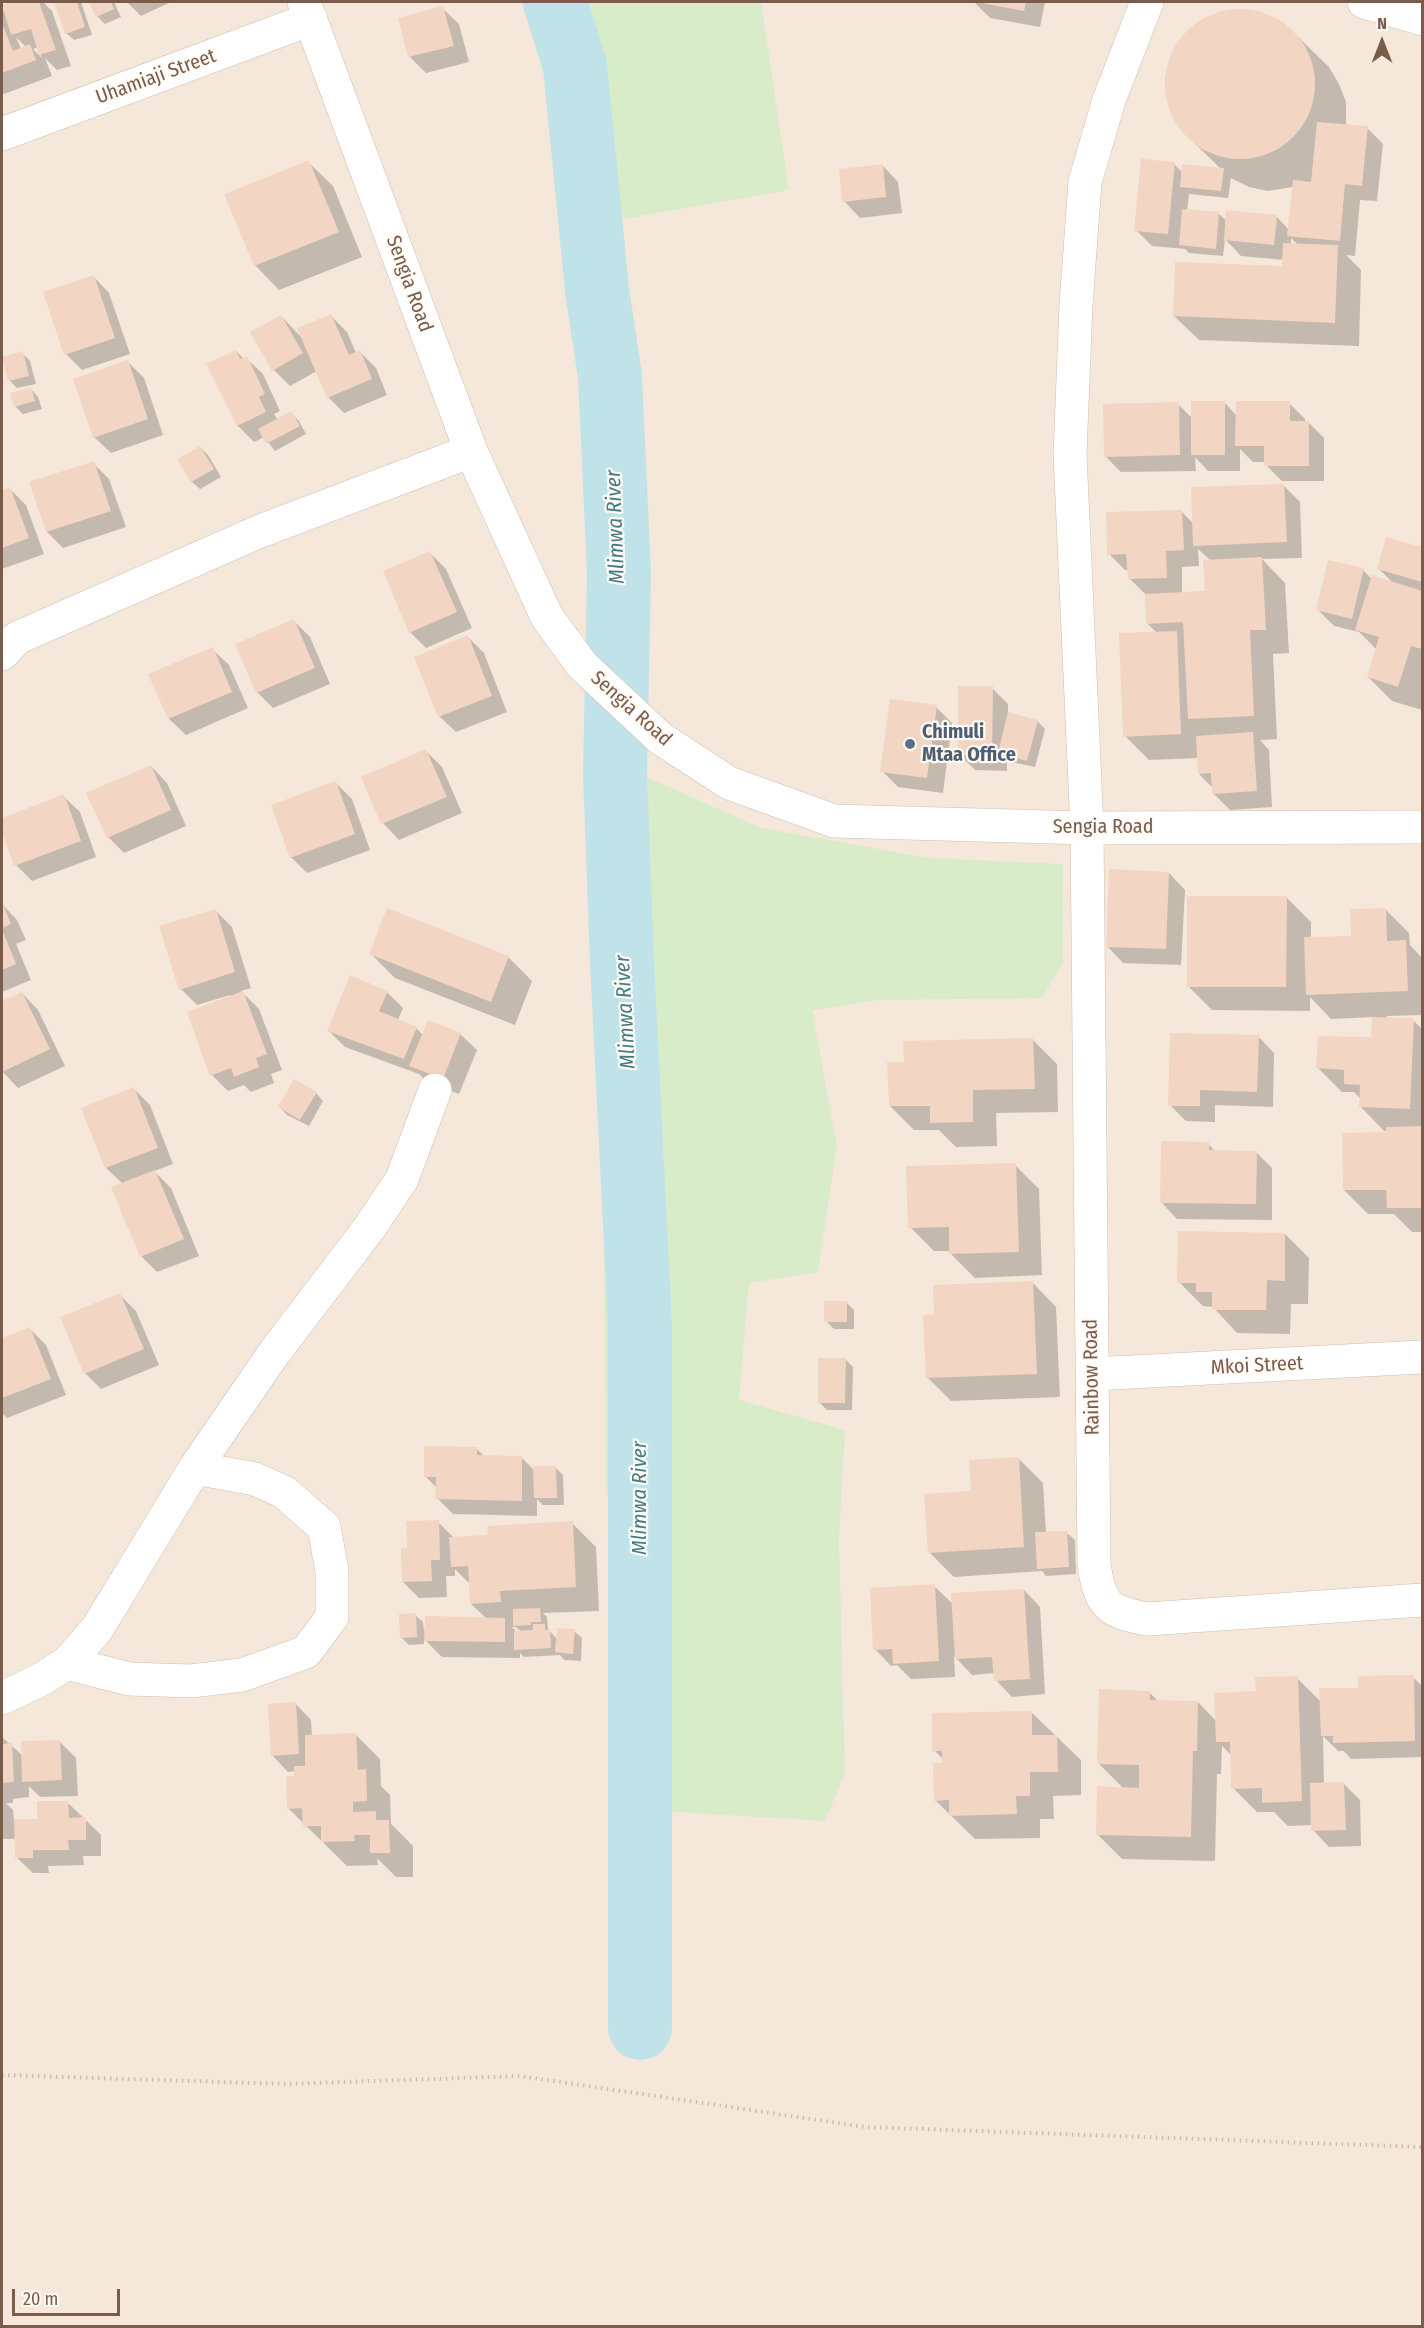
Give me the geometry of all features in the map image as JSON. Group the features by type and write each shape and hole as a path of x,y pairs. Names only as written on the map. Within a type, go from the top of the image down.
{"street":[{"name":"Rainbow Road","path":"1147,2 1109,100 1085,182 1070,454 1087,828 1094,1564 1098,1592 1112,1608 1127,1615 1148,1618 1422,1600"},
{"path":"1364,2 1422,19"},
{"name":"Sengia Road","path":"307,10 471,452 547,617 582,665 660,738 729,783 834,821 1087,828 1422,827"},
{"name":"Uhamiaji Street","path":"2,134 307,10"},
{"path":"2,654 17,638 258,532 471,452"},
{"path":"2,1698 42,1679 67,1663 97,1629 195,1468 274,1353 370,1227 402,1179 435,1090"},
{"name":"Mkoi Street","path":"1092,1374 1422,1357"},
{"path":"67,1663 129,1679 191,1681 242,1674 306,1653 332,1617 332,1571 324,1527 284,1492 255,1479 195,1468"}],"path":[{"path":"2,2075 284,2084 520,2076 865,2127 1422,2147"}],"shaded area":[{"path":"2,2 1422,2 1422,2326 2,2326"}],"green space":[{"path":"578,2 761,2 789,190 623,219"},
{"path":"587,755 667,786 761,828 929,858 1063,864 1063,962 1042,998 878,1000 812,1010 837,1146 818,1272 749,1283 739,1400 845,1430 839,1539 845,1773 825,1821 660,1811 659,1535 606,1494 604,1241 592,971"}],"building":[{"path":"10,2 39,2 56,50 39,55 31,29 11,35 2,5"},
{"path":"54,2 77,2 85,27 65,34"},
{"path":"89,2 111,2 114,9 96,17"},
{"path":"976,2 1026,2 1024,11"},
{"path":"443,6 454,46 408,57 398,18"},
{"path":"1240,9 1269,14 1282,21 1293,31 1303,42 1310,55 1315,84 1310,113 1303,126 1293,137 1282,147 1269,154 1240,159 1211,154 1198,147 1187,137 1177,126 1170,113 1165,84 1170,55 1177,42 1187,31 1198,21 1211,14"},
{"path":"2,23 13,51 30,44 36,60 2,73"},
{"path":"1317,122 1368,126 1362,186 1345,184 1340,241 1287,236 1293,180 1311,182"},
{"path":"1141,159 1175,162 1168,234 1134,231"},
{"path":"309,160 339,232 254,266 224,194"},
{"path":"883,164 886,197 842,202 839,169"},
{"path":"1182,164 1224,168 1221,191 1180,187"},
{"path":"1182,209 1219,212 1216,249 1179,245"},
{"path":"1226,210 1277,215 1274,245 1224,240"},
{"path":"1283,243 1338,245 1335,323 1173,316 1175,262 1282,266"},
{"path":"94,275 115,338 64,355 43,292"},
{"path":"331,314 349,355 360,350 372,379 327,398 297,328"},
{"path":"281,315 303,353 272,371 250,332"},
{"path":"236,350 240,359 247,356 265,394 259,397 266,412 237,426 206,364"},
{"path":"23,351 29,376 8,381 2,357"},
{"path":"128,360 148,419 93,438 73,379"},
{"path":"31,387 35,401 14,407 10,393"},
{"path":"1191,401 1225,401 1225,455 1191,455"},
{"path":"1236,401 1290,401 1290,421 1309,421 1309,466 1264,466 1264,446 1235,446"},
{"path":"1179,402 1180,455 1104,457 1103,404"},
{"path":"291,411 300,426 266,444 258,429"},
{"path":"200,446 214,469 191,482 177,459"},
{"path":"94,461 111,511 46,532 29,482"},
{"path":"1284,484 1287,542 1193,546 1191,487"},
{"path":"10,487 29,538 2,548 2,490"},
{"path":"1182,510 1184,550 1166,551 1167,578 1128,579 1126,554 1107,555 1106,512"},
{"path":"1386,537 1422,547 1422,582 1377,569"},
{"path":"430,551 457,612 409,633 383,571"},
{"path":"1262,557 1266,630 1250,630 1254,716 1188,719 1183,622 1146,624 1145,594 1205,591 1203,560"},
{"path":"1328,560 1364,568 1352,619 1316,610"},
{"path":"1372,575 1422,591 1422,649 1411,646 1398,687 1367,677 1379,637 1355,630"},
{"path":"294,619 315,668 256,693 235,644"},
{"path":"1177,631 1181,734 1123,737 1119,633"},
{"path":"468,635 492,696 438,717 414,657"},
{"path":"213,647 232,692 168,719 148,674"},
{"path":"958,686 993,686 992,755 958,755"},
{"path":"890,699 937,705 927,778 880,772"},
{"path":"1008,712 1038,720 1027,761 998,753"},
{"path":"1253,732 1257,791 1212,794 1211,773 1198,774 1196,736"},
{"path":"426,749 447,797 381,824 361,777"},
{"path":"151,765 171,810 107,838 86,793"},
{"path":"336,781 355,834 290,858 271,805"},
{"path":"64,794 81,841 14,866 2,832 2,818"},
{"path":"1109,869 1169,872 1166,949 1106,947"},
{"path":"1187,896 1287,896 1286,987 1187,987"},
{"path":"2,902 11,924 2,928"},
{"path":"387,908 509,956 491,1002 369,954"},
{"path":"1386,908 1387,941 1406,940 1408,991 1306,995 1304,937 1351,936 1350,909"},
{"path":"216,909 235,972 179,990 159,926"},
{"path":"2,929 16,964 2,970"},
{"path":"350,975 388,991 379,1011 417,1027 404,1059 327,1031"},
{"path":"243,991 267,1054 256,1058 259,1067 234,1077 231,1068 210,1076 187,1012"},
{"path":"22,992 50,1049 2,1072 2,1001"},
{"path":"1372,1017 1414,1018 1410,1109 1359,1107 1360,1085 1344,1084 1344,1070 1316,1068 1318,1036 1371,1037"},
{"path":"428,1020 461,1033 443,1079 409,1066"},
{"path":"1170,1033 1259,1035 1257,1092 1200,1090 1200,1106 1168,1106"},
{"path":"1033,1038 1035,1089 973,1090 973,1122 930,1123 930,1106 889,1106 887,1062 904,1062 903,1041"},
{"path":"294,1079 317,1092 300,1120 278,1107"},
{"path":"134,1087 158,1148 105,1168 81,1108"},
{"path":"1422,1126 1422,1208 1387,1208 1386,1190 1343,1190 1342,1133 1386,1132 1386,1127"},
{"path":"1161,1141 1209,1142 1209,1150 1257,1151 1256,1204 1160,1203"},
{"path":"1016,1163 1019,1252 949,1254 949,1227 908,1228 906,1166"},
{"path":"155,1170 184,1239 140,1257 111,1187"},
{"path":"1178,1231 1285,1233 1285,1281 1267,1280 1266,1310 1212,1310 1212,1292 1196,1292 1196,1283 1177,1283"},
{"path":"1033,1281 1037,1374 926,1378 923,1315 934,1314 933,1285"},
{"path":"120,1293 144,1349 84,1374 60,1317"},
{"path":"824,1301 847,1301 847,1322 824,1322"},
{"path":"30,1327 51,1379 2,1398 2,1338"},
{"path":"818,1358 846,1358 845,1403 818,1403"},
{"path":"424,1446 477,1447 477,1455 522,1456 522,1501 435,1499 436,1477 424,1477"},
{"path":"1019,1457 1024,1547 928,1553 924,1494 971,1491 969,1460"},
{"path":"533,1466 556,1466 557,1498 534,1498"},
{"path":"439,1520 440,1560 431,1560 432,1581 402,1582 401,1548 407,1548 406,1521"},
{"path":"573,1521 576,1587 500,1591 501,1602 470,1604 468,1566 451,1567 449,1537 488,1535 487,1526"},
{"path":"1067,1531 1069,1567 1037,1569 1035,1532"},
{"path":"935,1584 939,1661 893,1664 892,1649 873,1650 870,1588"},
{"path":"1024,1589 1030,1679 994,1681 992,1657 955,1659 951,1593"},
{"path":"540,1608 541,1622 513,1626 513,1609"},
{"path":"416,1613 417,1637 400,1638 399,1614"},
{"path":"425,1616 505,1618 505,1642 424,1641"},
{"path":"533,1624 545,1624 545,1630 550,1629 551,1648 514,1650 514,1631 533,1630"},
{"path":"557,1628 575,1629 573,1654 555,1652"},
{"path":"1414,1675 1415,1741 1333,1743 1333,1736 1321,1736 1319,1688 1358,1688 1358,1676"},
{"path":"1298,1676 1302,1801 1262,1803 1262,1788 1231,1789 1230,1742 1216,1742 1214,1693 1256,1691 1255,1677"},
{"path":"1099,1689 1150,1691 1150,1700 1198,1701 1197,1751 1193,1751 1191,1837 1096,1835 1097,1786 1139,1788 1139,1765 1097,1764"},
{"path":"296,1702 299,1754 271,1756 268,1704"},
{"path":"1032,1711 1032,1735 1057,1735 1058,1772 1030,1772 1030,1796 1016,1796 1017,1814 949,1816 949,1800 934,1801 933,1763 942,1763 942,1751 932,1751 932,1713"},
{"path":"356,1733 358,1770 366,1769 367,1801 353,1802 353,1812 376,1811 376,1820 389,1820 390,1853 370,1853 370,1835 354,1835 355,1841 321,1842 321,1826 303,1826 302,1808 287,1809 286,1777 294,1776 294,1766 305,1766 305,1735"},
{"path":"60,1740 62,1780 22,1782 21,1741"},
{"path":"12,1743 14,1782 2,1783 2,1744"},
{"path":"1344,1782 1346,1830 1311,1831 1310,1783"},
{"path":"37,1801 68,1801 69,1818 86,1817 86,1840 68,1840 69,1850 33,1850 33,1858 15,1858 14,1819 37,1819"}],"waterway":[{"name":"Mlimwa River","path":"555,2 575,66 597,290 610,376 619,573 615,774 640,1326 640,2028"}],"place":[{"name":"Chimuli Mtaa Office","path":"910,744"}]}
